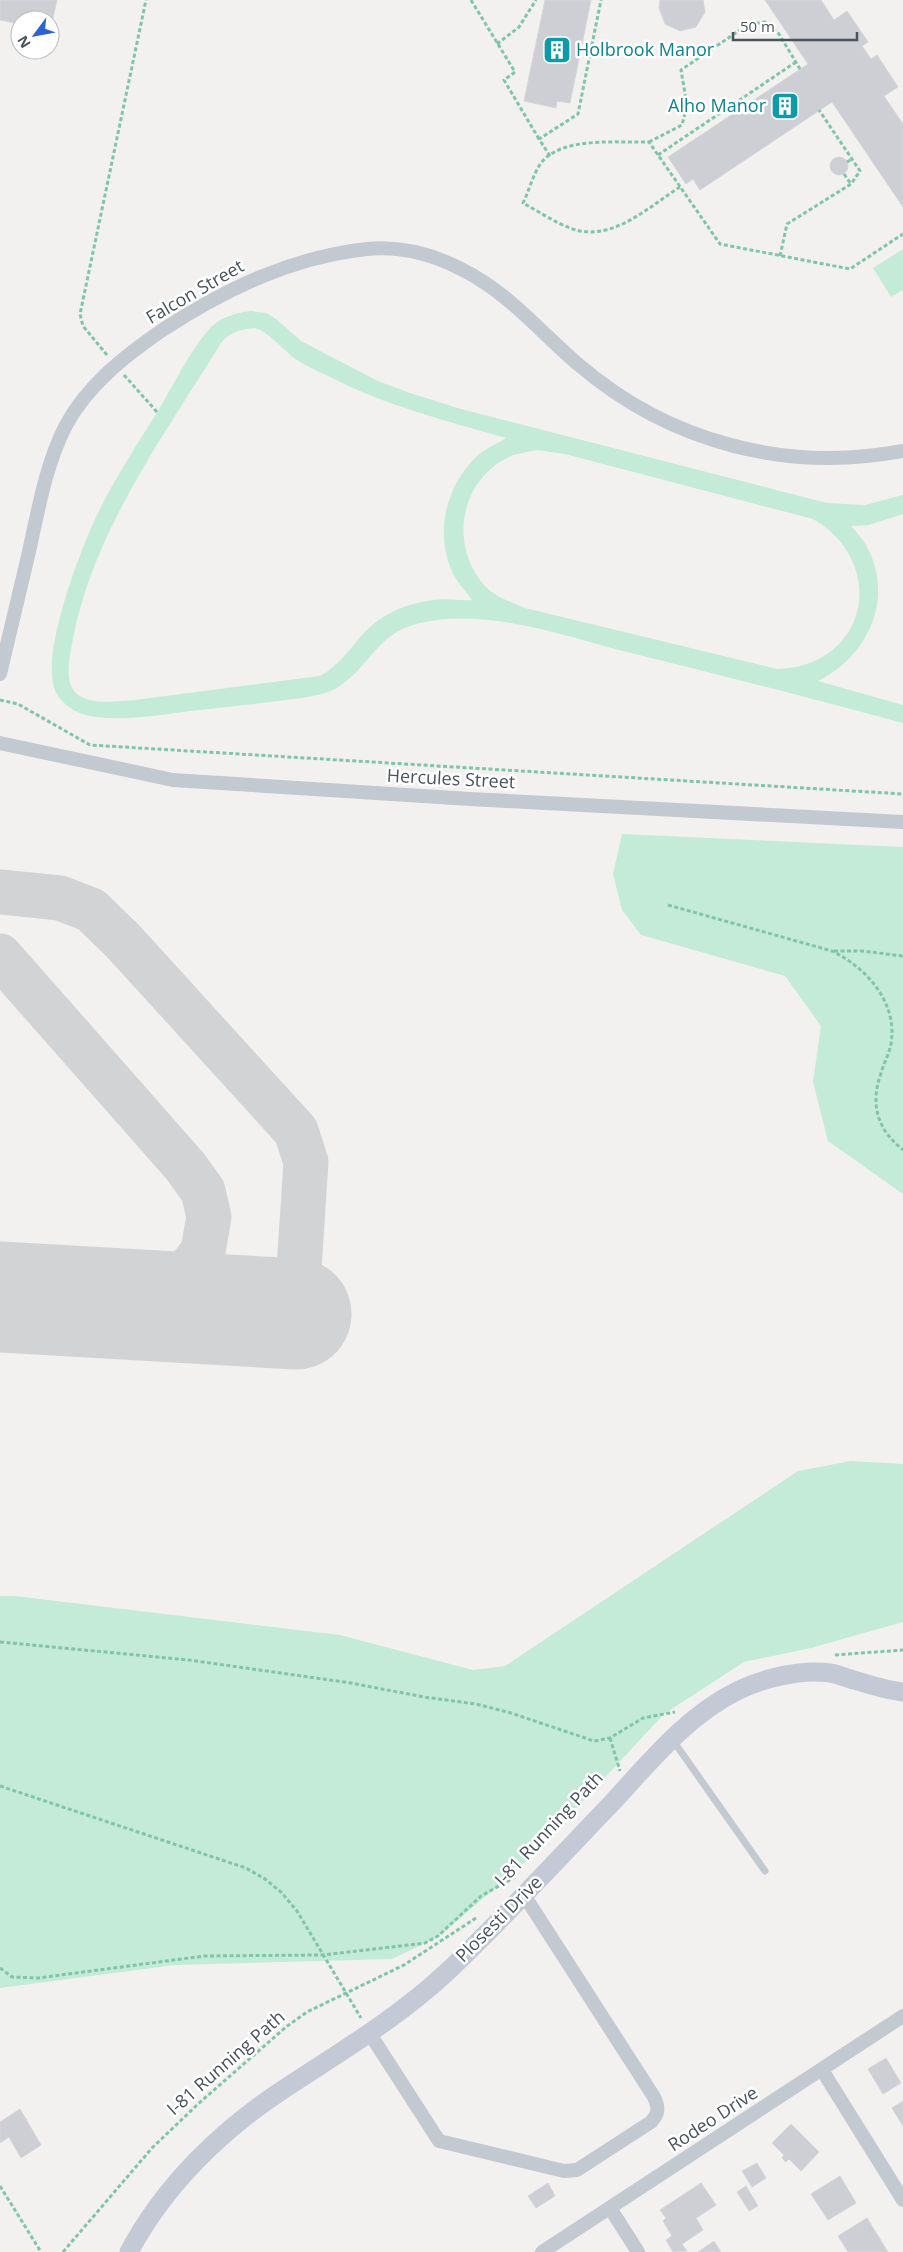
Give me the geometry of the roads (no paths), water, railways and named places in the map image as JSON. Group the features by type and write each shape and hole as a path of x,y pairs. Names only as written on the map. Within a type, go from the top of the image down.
{"street":[{"name":"Falcon Street","path":"0,674 36,514 57,446 66,425 78,407 94,386 115,365 186,315 255,278 288,266 368,249 392,250 439,258 485,281 533,320 571,358 632,405 692,434 751,451 813,459 857,458 903,451"},
{"name":"Hercules Street","path":"0,743 173,780 470,799 903,822"},
{"name":"Plosesti Drive","path":"129,2252 143,2225 188,2169 238,2123 282,2090 370,2034 446,1973 524,1895 672,1739 699,1714 738,1690 781,1675 830,1673 886,1690 903,1692"},
{"path":"370,2034 439,2141 564,2171 577,2170 651,2122 658,2115 659,2107 654,2097 524,1895"},
{"name":"Rodeo Drive","path":"542,2252 903,2016"},
{"path":"822,2070 903,2200"},
{"path":"610,2208 638,2252"}],"lane":[{"path":"672,1739 765,1871"}],"place":[{"name":"Holbrook Manor","path":"557,50"},
{"name":"Alho Manor","path":"785,106"}]}
